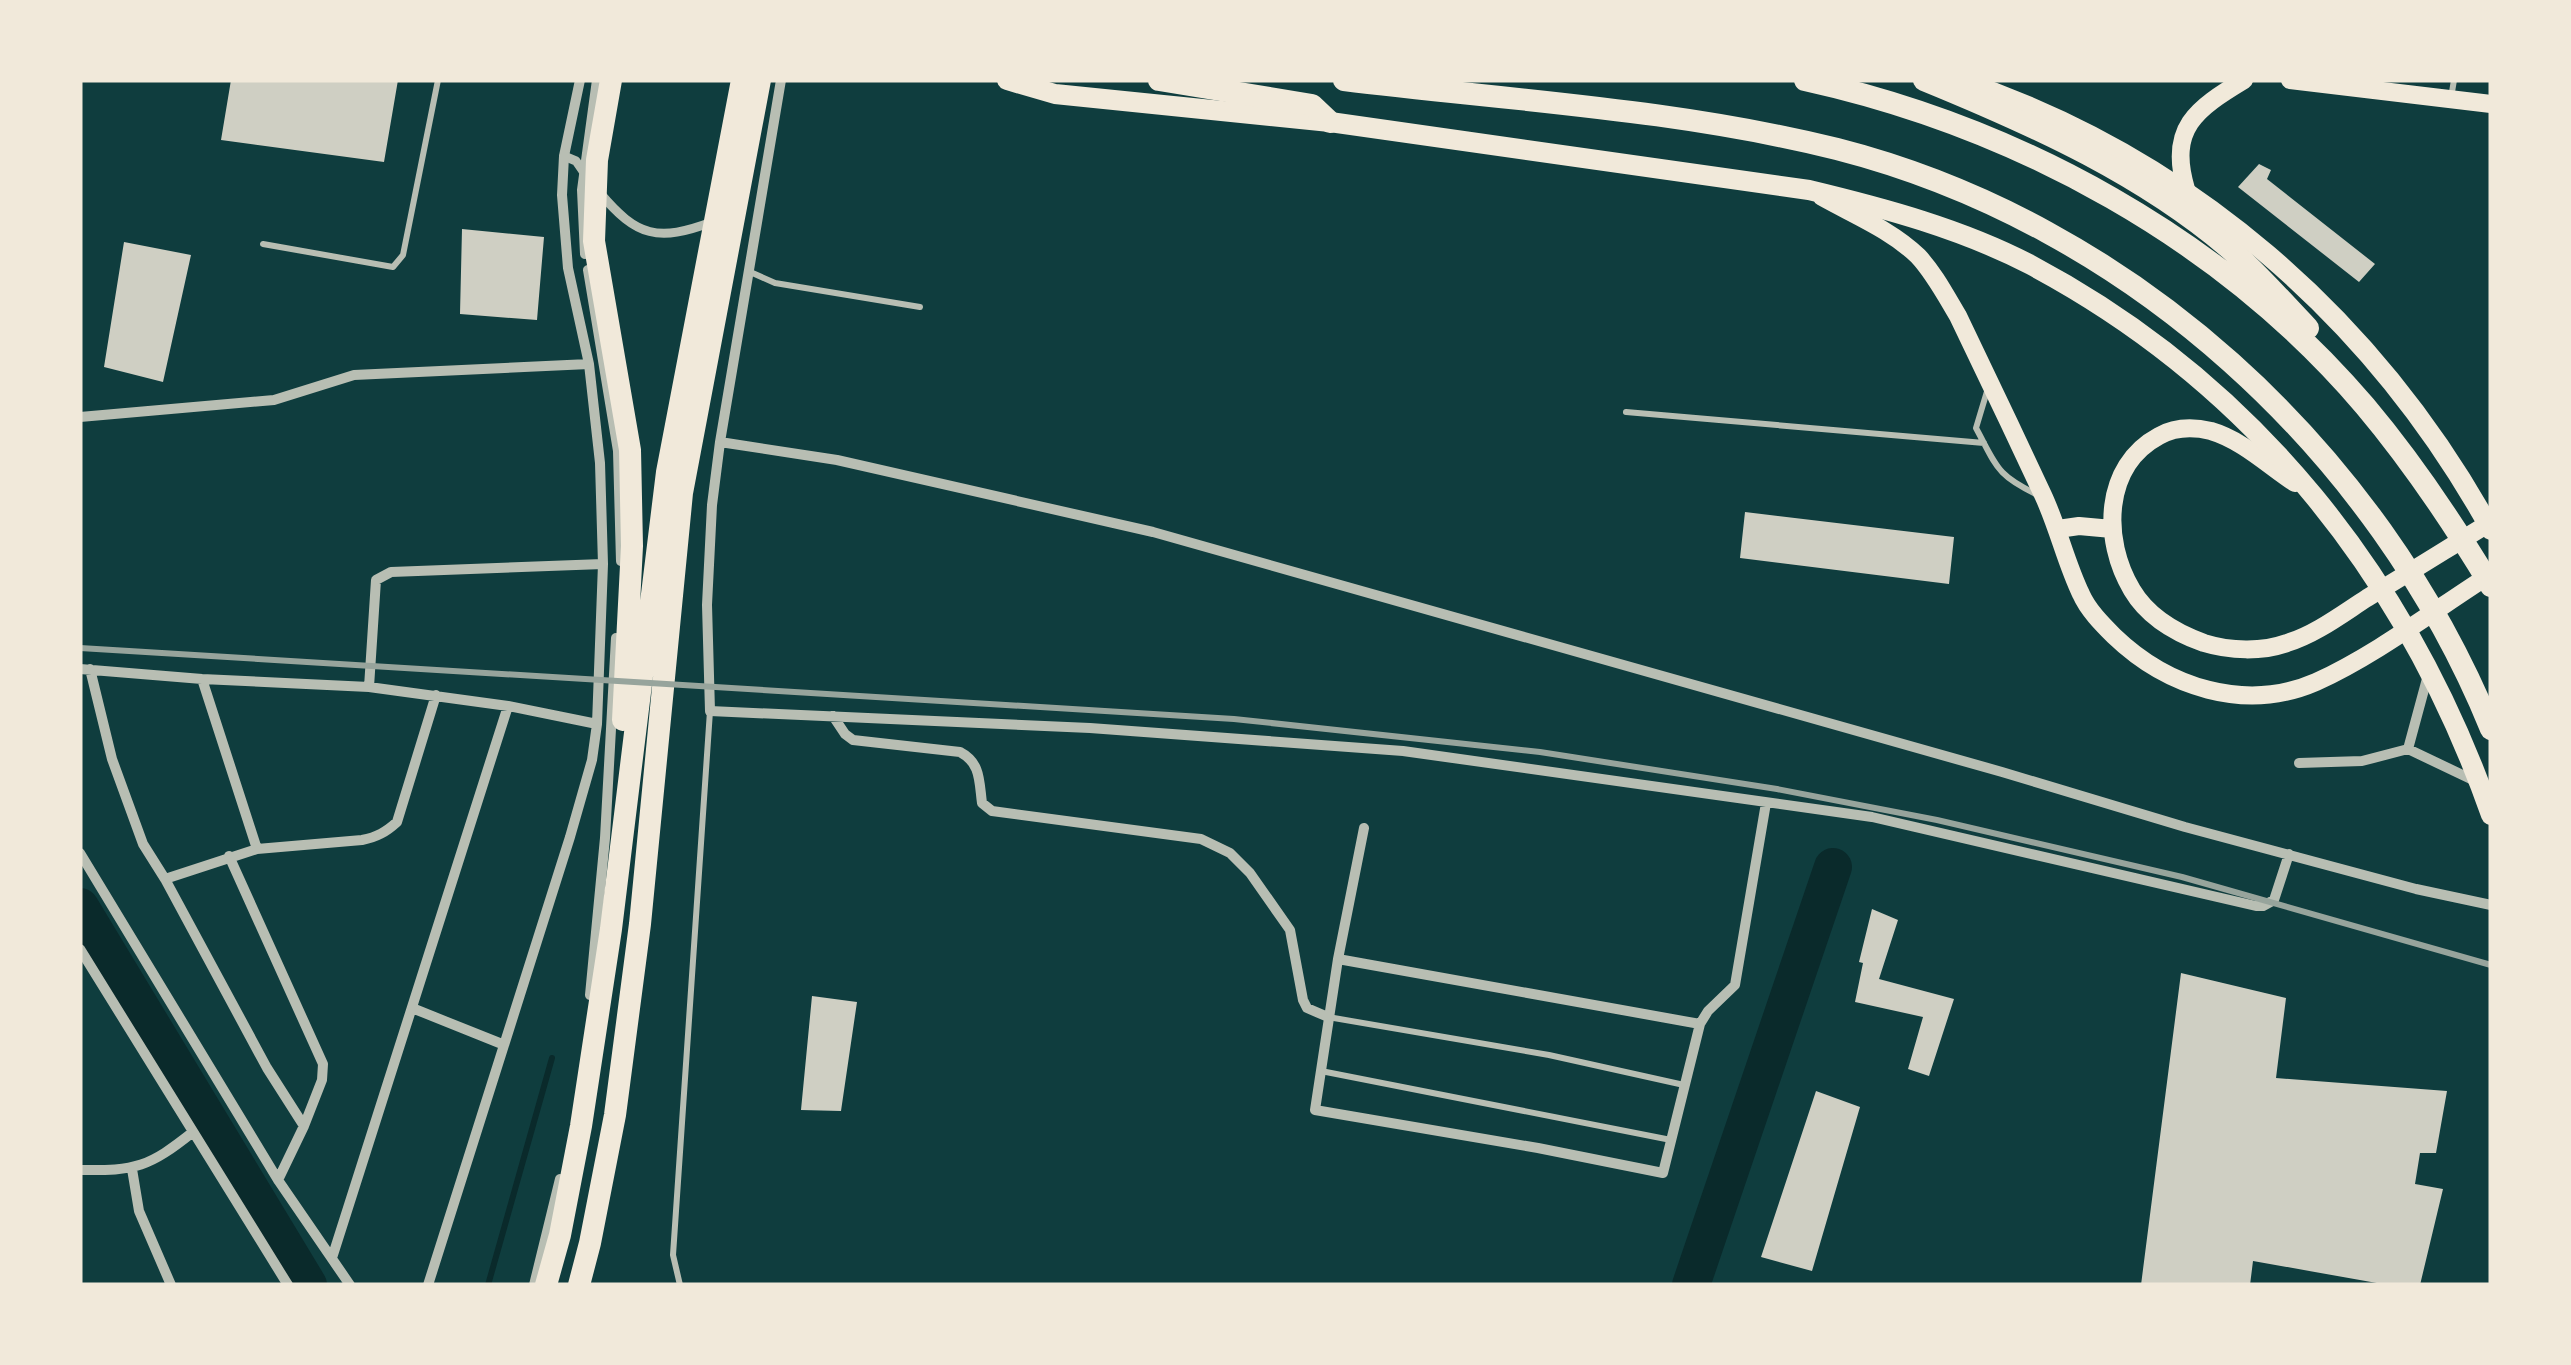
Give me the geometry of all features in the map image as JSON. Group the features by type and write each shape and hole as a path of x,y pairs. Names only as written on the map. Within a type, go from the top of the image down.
{"highway":[{"path":"611,80 596,160 594,241 628,435 632,546 611,928"},
{"path":"546,1285 581,1126 611,928 670,454 742,80"},
{"path":"579,1285 615,1115 640,924 682,493 760,80"},
{"path":"1006,80 1055,94 1330,122 1809,190 1877,206 1946,229 2028,264 2082,295 2202,380 2254,427 2320,500 2362,559 2430,670 2491,816"},
{"path":"1158,80 1312,105 1330,122"},
{"path":"1344,80 1707,124 1840,150 1970,196 2092,259 2209,343 2276,404 2336,470 2381,526 2416,581 2453,645 2491,729"},
{"path":"1805,80 1922,111 2021,151 2108,195 2157,226 2210,262 2322,360 2416,470"},
{"path":"1924,80 2067,143 2134,180 2238,256 2321,342 2416,470 2491,586"},
{"path":"1959,80 2050,115 2124,152 2186,189 2276,260 2374,363 2462,477 2491,526"}],"main road":[{"path":"2186,189 2178,151 2194,117 2244,80"},
{"path":"2290,80 2491,104"},
{"path":"1809,190 1892,236 1919,258 1958,316 1990,382 2058,528 2082,596 2103,625 2133,654 2162,673 2192,686 2238,696 2272,694 2314,683 2491,574"},
{"path":"2320,500 2232,440 2210,431 2187,428 2166,432 2144,444 2129,460 2118,477 2112,529 2132,590 2154,618 2185,636 2216,646 2252,650 2286,644 2321,627 2491,526"},
{"path":"2058,528 2112,529"}],"street":[{"path":"428,1285 502,1044 540,938 592,760 597,724 603,564 600,463 589,364 568,268 562,195 564,156 580,80"},
{"path":"534,1285 566,1154 591,992 621,572 618,451 583,239 584,174 597,80"},
{"path":"781,80 712,505 707,604 710,711 1186,734 1375,748 1872,818 2256,906 2274,900 2288,854"},
{"path":"564,156 576,161 622,219 649,233 682,233 759,205"},
{"path":"80,417 274,400 354,375 589,364"},
{"path":"720,442 837,460 1153,532 2002,772 2185,828 2416,889 2491,904"},
{"path":"369,687 376,580 381,575 603,564"},
{"path":"304,1126 267,1068 143,844 126,803 85,669 202,680 369,687 508,706 597,724"},
{"path":"2408,748 2430,670"},
{"path":"202,680 256,850"},
{"path":"165,880 256,850 377,837 397,822 436,695"},
{"path":"332,1258 508,706"},
{"path":"833,716 844,734 853,740 960,752 969,757 977,766 982,803 992,811 1201,839 1230,853 1250,872 1290,930 1303,1000 1308,1008 1328,1017"},
{"path":"2299,763 2362,761 2408,748 2480,784"},
{"path":"1364,828 1328,1017 1315,1110 1663,1173 1700,1024 1735,985 1766,803"},
{"path":"80,853 278,1180 350,1285"},
{"path":"229,856 323,1064 322,1080 278,1180"},
{"path":"80,949 288,1285"},
{"path":"1338,960 1700,1024"},
{"path":"412,1008 502,1044"},
{"path":"80,1170 132,1170 164,1155 193,1132"},
{"path":"132,1170 140,1211 171,1285"}],"lane":[{"path":"263,244 392,267 399,262 404,255 438,80"},
{"path":"2451,100 2454,80"},
{"path":"748,272 775,283 920,307"},
{"path":"1990,382 1975,423 1984,443 2008,481 2044,497"},
{"path":"1626,412 1984,443"},
{"path":"680,1285 673,1255 710,711"},
{"path":"1328,1017 1684,1085"},
{"path":"1321,1072 1671,1140"}],"building":[{"path":"231,80 398,80 384,162 221,140"},
{"path":"2259,164 2271,170 2267,179 2375,264 2359,282 2238,187"},
{"path":"462,229 544,237 537,320 460,314"},
{"path":"124,242 191,255 163,382 104,367"},
{"path":"1745,512 1954,537 1949,584 1740,558"},
{"path":"1872,909 1898,920 1879,979 1954,999 1929,1076 1908,1069 1923,1017 1855,1002 1863,963 1859,962"},
{"path":"2181,973 2286,998 2276,1078 2447,1091 2436,1153 2420,1153 2415,1184 2443,1189 2420,1285 2388,1285 2253,1261 2250,1285 2141,1285"},
{"path":"812,996 857,1002 841,1111 801,1110"},
{"path":"1816,1091 1860,1107 1812,1271 1761,1257"}],"waterway":[{"path":"1691,1285 1833,867"},
{"path":"80,907 308,1285"},
{"path":"488,1285 552,1058"}],"railway":[{"path":"80,648 1234,719 1540,752 1777,789 1937,820 2182,877 2491,965"}]}
